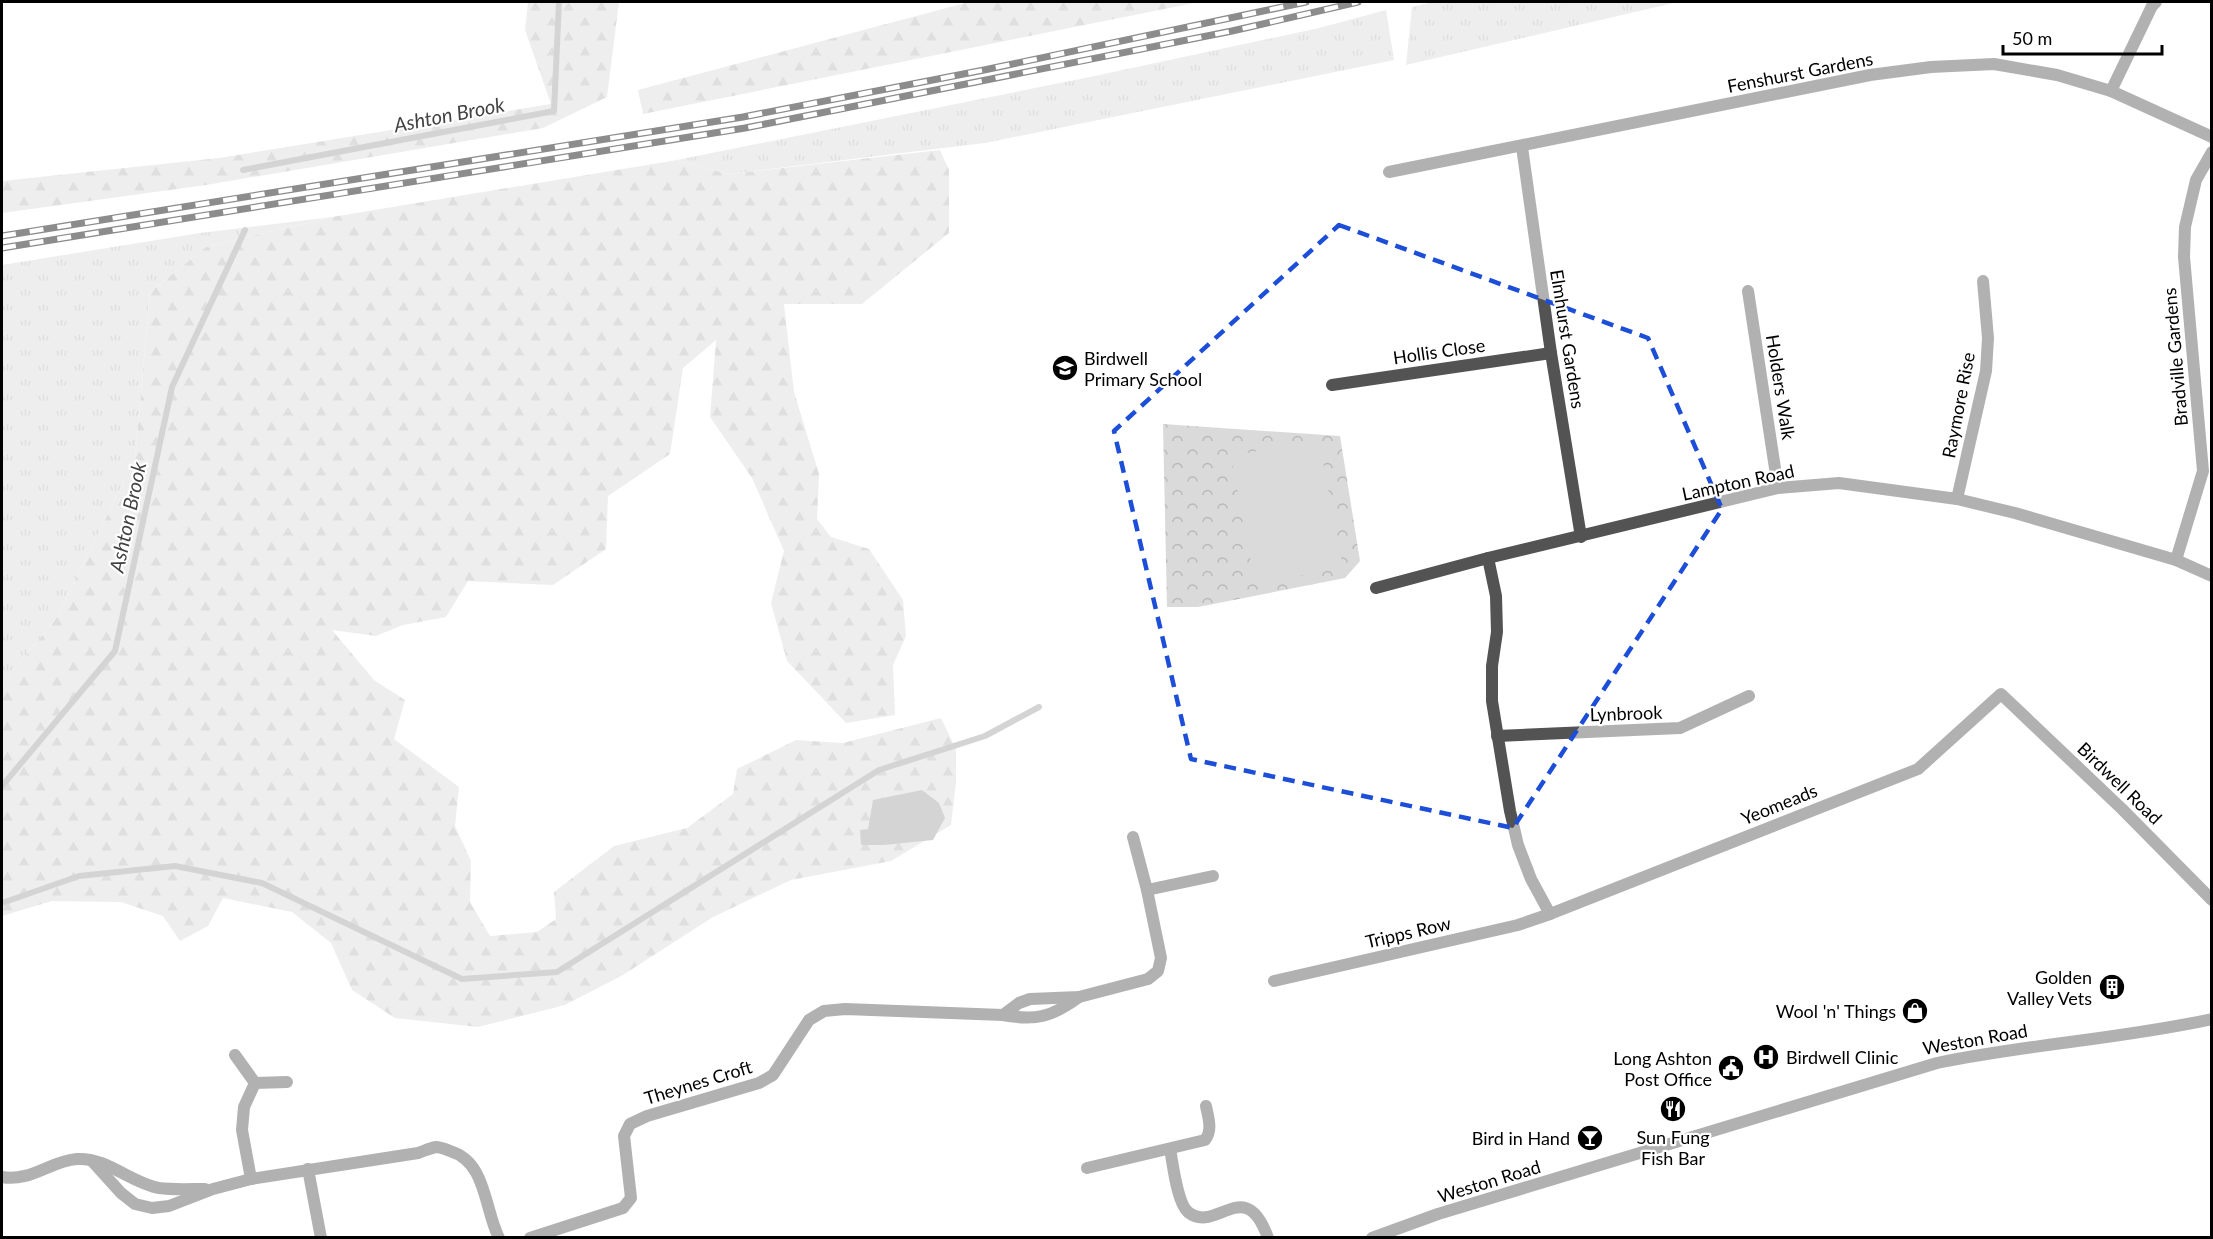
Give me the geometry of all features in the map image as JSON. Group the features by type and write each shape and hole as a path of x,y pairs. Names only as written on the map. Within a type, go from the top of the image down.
{"street":[{"path":"2112,91 2152,6 2156,2"},
{"name":"Fenshurst Gardens","path":"1389,172 1858,78 1930,67 1994,64 2057,75 2112,91 2211,137"},
{"name":"Elmhurst Gardens","path":"1522,147 1551,353 1581,537"},
{"name":"Bradville Gardens","path":"2176,560 2203,471 2184,257 2185,227 2196,180 2211,152"},
{"name":"Raymore Rise","path":"1958,499 1986,371 1988,338 1983,281"},
{"name":"Holders Walk","path":"1748,291 1778,488"},
{"name":"Hollis Close","path":"1332,385 1551,353"},
{"name":"Lampton Road","path":"1376,588 1488,558 1778,488 1839,483 1958,499 2015,513 2176,560 2211,576"},
{"path":"1488,558 1496,596 1497,632 1492,666 1492,701 1510,811 1518,845 1531,879 1550,914"},
{"name":"Birdwell Road","path":"2001,694 2122,809 2211,900"},
{"name":"Yeomeads","path":"1550,914 1918,768 2001,694"},
{"name":"Lynbrook","path":"1497,736 1680,728 1749,696"},
{"name":"Theynes Croft","path":"1003,1015 1019,1003 1030,999 1079,997 1148,979 1158,971 1161,958 1133,837"},
{"path":"1147,890 1213,876"},
{"name":"Tripps Row","path":"1274,981 1518,925 1550,914"},
{"name":"Theynes Croft","path":"530,1238 623,1208 631,1198 624,1136 630,1124 647,1116 759,1083 773,1075 809,1020 824,1011 845,1009 1003,1015 1024,1019 1044,1017 1063,1009 1079,997"},
{"name":"Weston Road","path":"1371,1238 1438,1214 1936,1062 1979,1054 2140,1034 2211,1019"},
{"path":"235,1055 255,1083"},
{"path":"255,1083 288,1082"},
{"path":"251,1179 242,1130 244,1107 255,1083"},
{"path":"1087,1168 1205,1140 1209,1135 1210,1127 1206,1106"},
{"path":"93,1162 121,1193 135,1204 152,1208 169,1206 213,1189 251,1179 418,1153 438,1147 459,1154 475,1170 499,1238"},
{"path":"1170,1149 1181,1203 1188,1212 1201,1217 1245,1207 1253,1211 1263,1225 1268,1238"},
{"path":"2,1177 30,1176 77,1159 93,1162 159,1188 213,1189"},
{"path":"308,1169 321,1238"}],"highlighted area":[{"path":"1339,225 1648,338 1722,509 1513,828 1191,759 1114,431"}],"green space":[{"path":"528,2 619,2 607,97 543,128 206,185 2,213 2,181 219,158 551,104 525,30"},
{"path":"969,2 1199,2 643,114 638,90"},
{"path":"1433,2 1678,2 1406,65 1412,7"},
{"path":"1386,10 1394,60 985,143 728,174 677,160 1090,77 1319,28"},
{"path":"940,150 949,170 949,233 862,304 784,304 794,392 819,474 817,519 831,537 869,549 903,600 906,636 893,665 895,715 846,723 787,661 771,603 784,551 752,478 710,417 716,340 683,368 670,454 608,496 606,549 553,585 468,581 446,617 403,625 376,636 332,630 374,680 405,700 394,739 459,787 455,826 471,861 470,902 490,936 537,932 556,919 554,892 614,846 687,828 733,794 737,769 796,740 843,743 941,718 956,749 956,782 951,825 891,861 791,880 713,917 623,975 565,1005 478,1027 395,1018 352,990 331,943 292,912 223,898 208,926 180,941 163,916 121,902 52,901 2,916 2,684 57,617 135,459 150,292 206,247 332,217 677,160 728,174"},
{"path":"332,217 206,247 150,292 135,459 57,617 2,684 2,265 200,233"},
{"path":"1163,424 1340,436 1360,561 1345,578 1198,607 1167,607"},
{"path":"1319,440 1343,568 1255,584 1231,456"}],"shaded area":[{"path":"922,790 939,803 945,818 933,840 861,845 860,830 868,829 873,800"}],"waterway":[{"name":"Ashton Brook","path":"243,170 554,111 559,2"},
{"name":"Ashton Brook","path":"2,786 115,651 172,387 245,230"},
{"path":"2,903 79,876 175,866 262,883 462,979 557,972 879,770 985,736 1039,707"}],"railway":[{"path":"2,236 743,117 984,70 1306,2"},
{"path":"2,248 745,128 1232,31 1358,2"}],"place":[{"name":"Birdwell Primary School","path":"1065,368"},
{"name":"Golden Valley Vets","path":"2112,987"},
{"name":"Wool 'n' Things","path":"1915,1011"},
{"name":"Birdwell Clinic","path":"1766,1057"},
{"name":"Long Ashton Post Office","path":"1731,1068"},
{"name":"Sun Fung Fish Bar","path":"1673,1109"},
{"name":"Bird in Hand","path":"1590,1138"}]}
